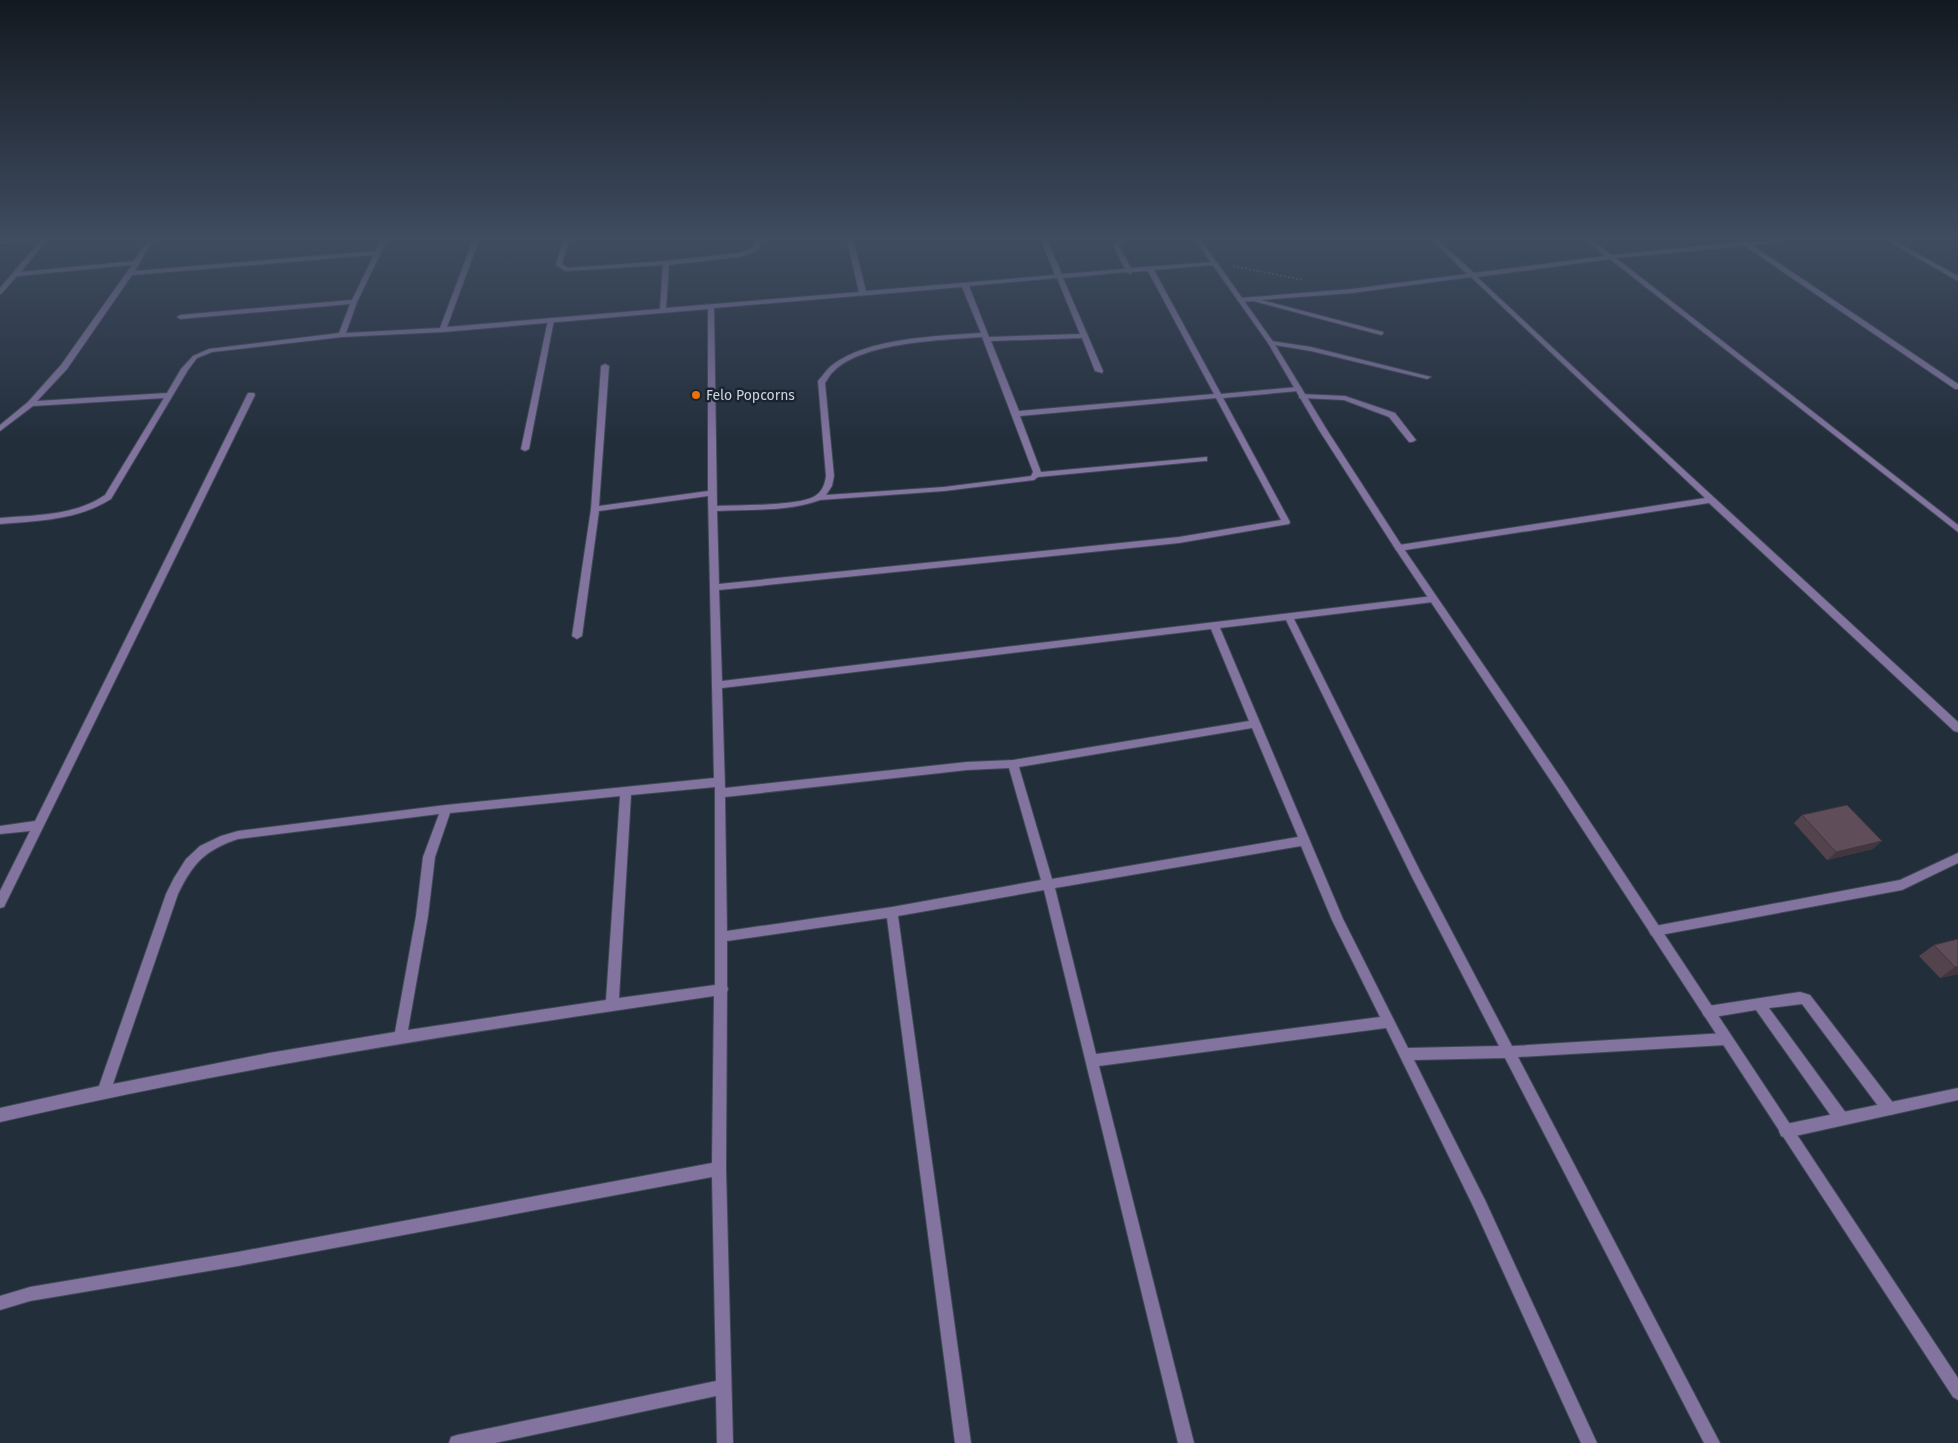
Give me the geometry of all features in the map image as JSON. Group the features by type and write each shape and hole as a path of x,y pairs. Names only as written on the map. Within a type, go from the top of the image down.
{"street":[{"path":"0,429 31,404 64,367 106,307"},
{"path":"180,317 292,307"},
{"path":"342,336 352,307"},
{"path":"443,330 451,307"},
{"path":"0,521 77,512 103,502 108,497 195,357 211,350 342,336 443,330 718,307"},
{"path":"974,307 1016,414 1037,475"},
{"path":"1073,307 1099,371"},
{"path":"714,588 1179,540 1283,524 1286,520 1171,307"},
{"path":"1250,307 1300,392 1432,599 1656,931 1958,1392"},
{"path":"1278,307 1381,333"},
{"path":"1505,307 1958,728"},
{"path":"1676,307 1958,529"},
{"path":"1840,307 1958,387"},
{"path":"711,308 710,381 714,588 719,685 722,937 719,1169 725,1443"},
{"path":"525,449 551,320"},
{"path":"819,498 829,484 830,476 821,383 825,373 848,358 882,346 985,337 1085,336"},
{"path":"1271,343 1311,349 1427,377"},
{"path":"576,636 595,509 604,366"},
{"path":"1016,414 1219,396 1300,392 1345,398 1392,415 1412,440"},
{"path":"31,404 170,395"},
{"path":"0,903 251,395"},
{"path":"713,509 944,488 1034,478 1037,475 1204,459"},
{"path":"595,509 713,493"},
{"path":"1399,548 1711,500"},
{"path":"719,685 1432,599"},
{"path":"1290,617 1416,874 1712,1443"},
{"path":"1214,625 1338,920 1480,1205 1589,1443"},
{"path":"104,1090 172,894 186,866 199,851 215,842 238,835 446,809 626,792 720,788 976,765 1014,764 1256,724"},
{"path":"1014,764 1048,884 1186,1443"},
{"path":"612,1005 626,792"},
{"path":"401,1036 422,916 429,857 446,809"},
{"path":"0,830 39,825"},
{"path":"722,937 892,912 1304,841"},
{"path":"1656,931 1902,886 1958,858"},
{"path":"892,912 963,1443"},
{"path":"0,1114 104,1090 401,1036 722,989"},
{"path":"1708,1012 1806,999 1889,1109"},
{"path":"1759,1004 1841,1118"},
{"path":"1092,1061 1390,1022"},
{"path":"1406,1054 1510,1052 1725,1039"},
{"path":"1786,1130 1958,1094"},
{"path":"0,1303 30,1294 238,1260 719,1169"},
{"path":"457,1443 724,1387"}],"building":[{"path":"1847,805 1882,841 1836,852 1802,815"},
{"path":"1958,939 1958,967 1955,967 1934,945"}],"place":[{"name":"Felo Popcorns","path":"696,395"}]}
